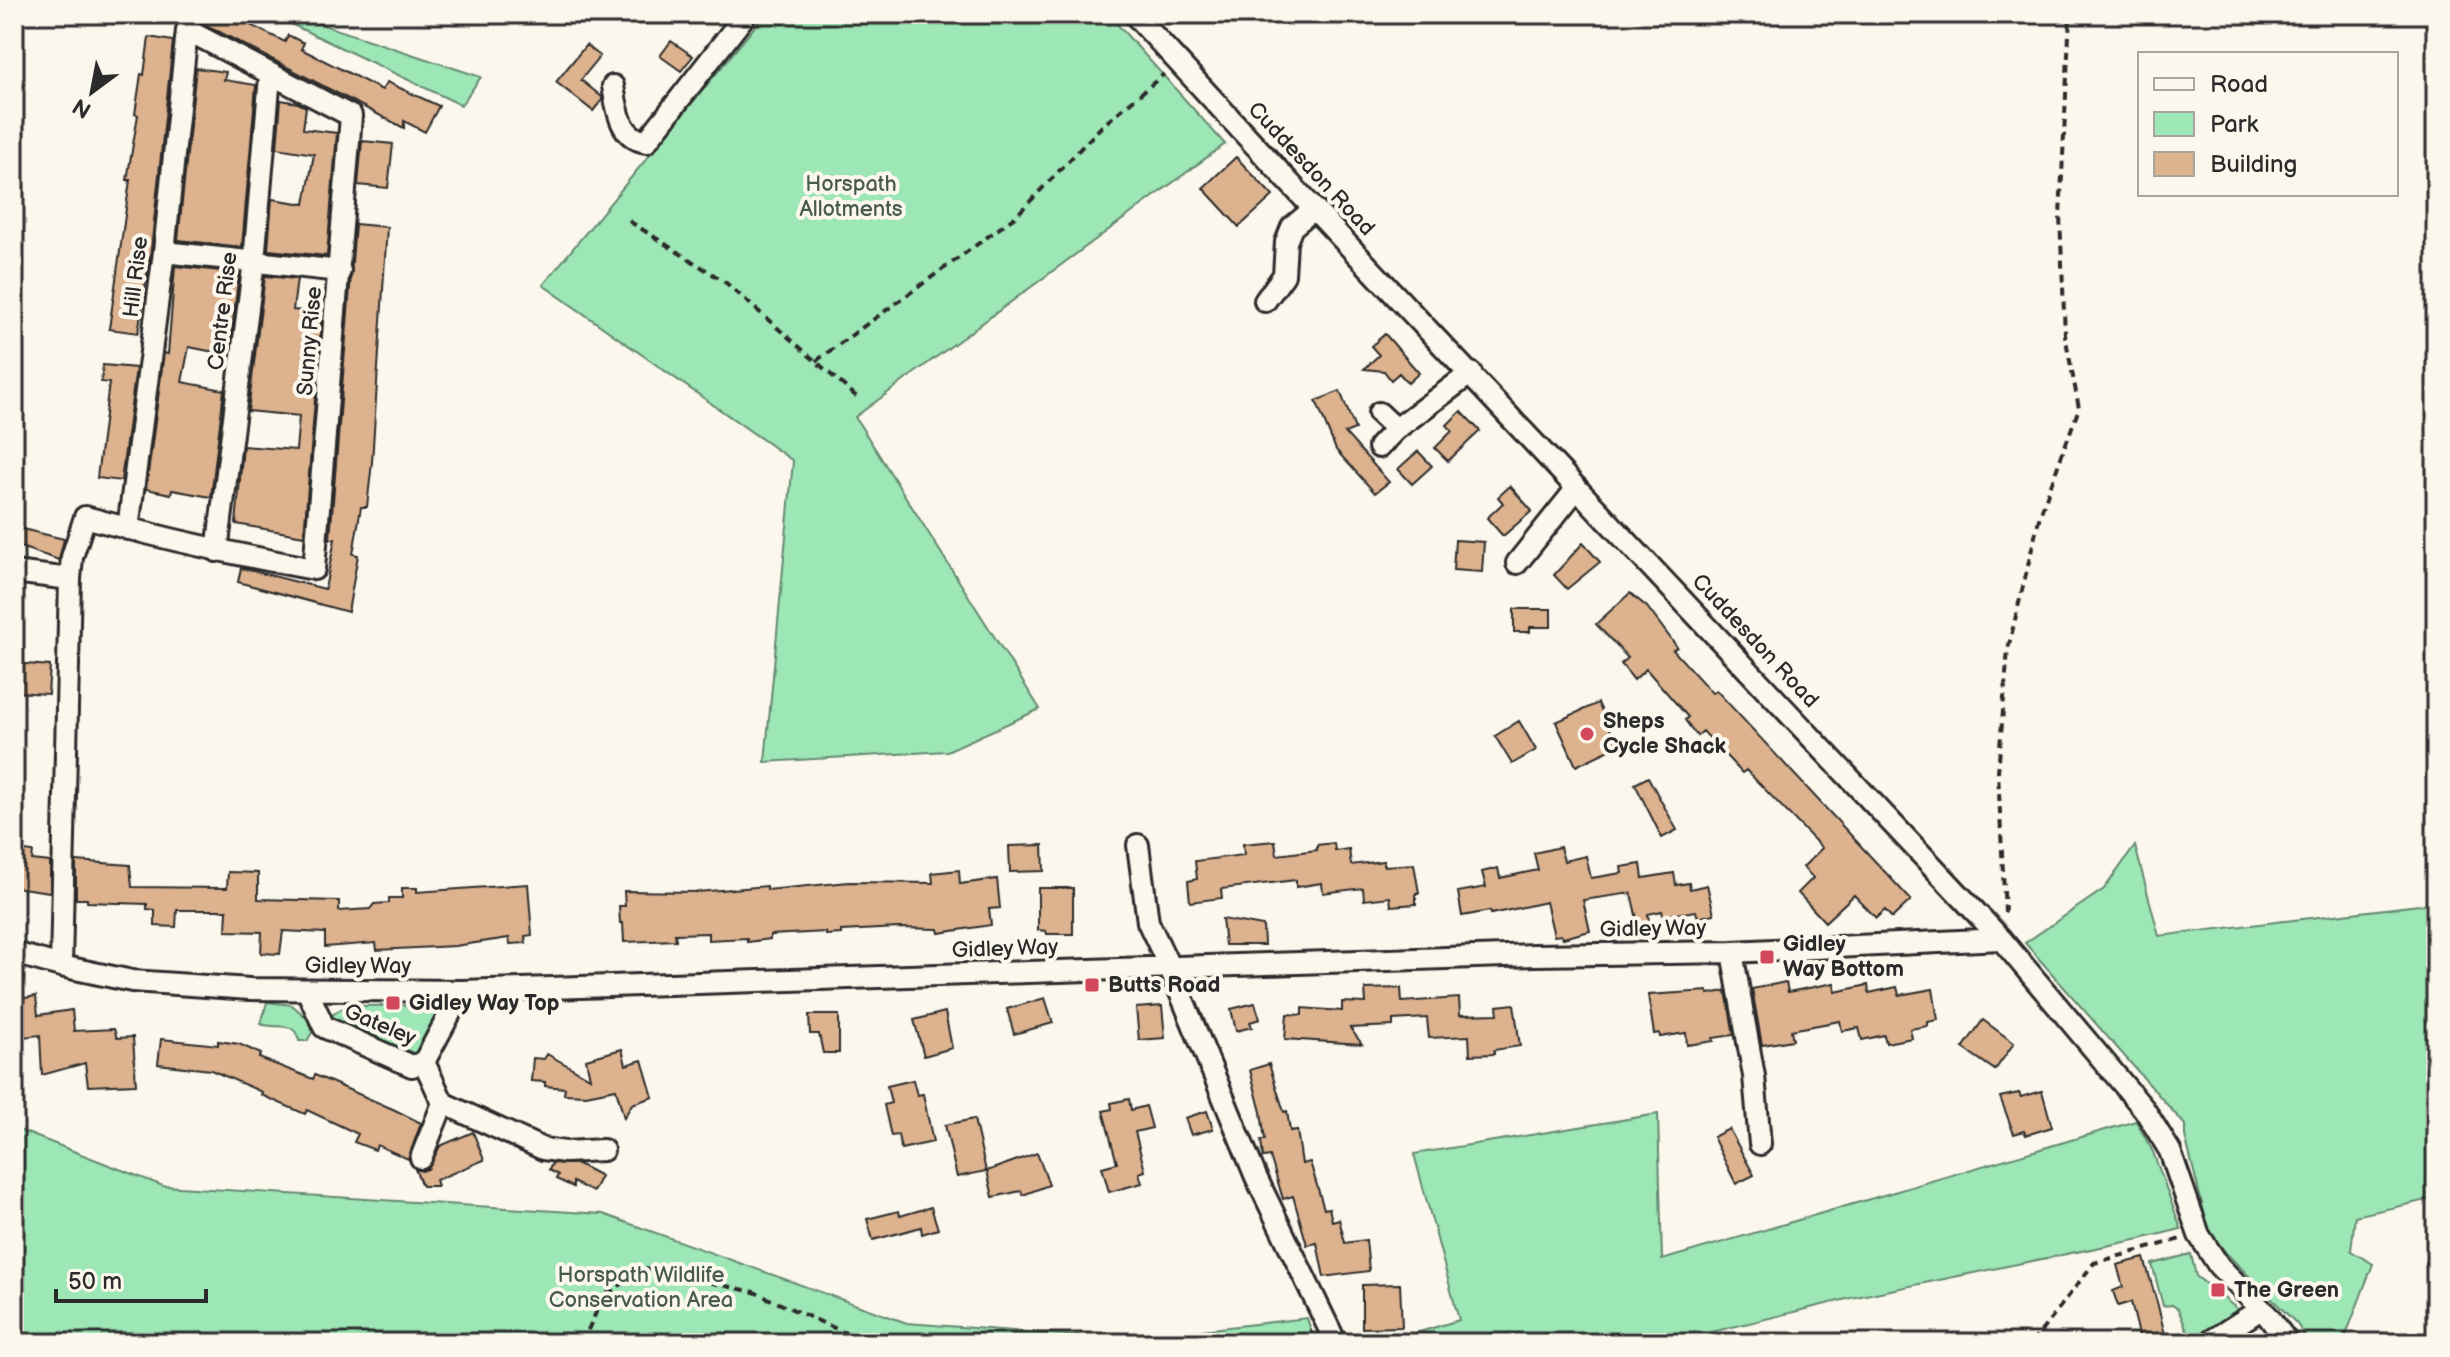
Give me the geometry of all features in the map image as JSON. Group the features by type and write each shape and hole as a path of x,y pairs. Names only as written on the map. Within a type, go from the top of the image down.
{"street":[{"name":"Cuddesdon Road","path":"1134,14 2001,939 2144,1109 2170,1151 2199,1235 2219,1266 2287,1341"},
{"path":"613,86 621,123 637,141 646,142 740,16"},
{"name":"Hill Rise","path":"128,529 164,252 187,30 270,76"},
{"name":"Sunny Rise","path":"217,551 314,569 351,116 270,76"},
{"name":"Centre Rise","path":"217,551 254,261 270,76"},
{"path":"1265,301 1284,275 1286,242 1292,227 1314,209"},
{"path":"164,252 340,271"},
{"path":"1379,447 1396,429 1471,373"},
{"path":"1379,413 1396,429"},
{"path":"1517,563 1577,488"},
{"path":"61,966 70,579 72,557 85,517 217,551"},
{"path":"14,572 70,579"},
{"path":"1138,845 1148,922 1256,1177 1333,1335"},
{"name":"Gidley Way","path":"14,953 132,981 307,990 462,991 1732,952 2001,939"},
{"path":"1732,952 1754,1076 1760,1144"},
{"name":"Gateley","path":"307,990 324,1027 412,1066 424,1062 462,991"},
{"path":"424,1062 443,1103 543,1149 565,1152 603,1150"},
{"path":"421,1158 443,1103"},
{"path":"2208,1343 2261,1309"}],"path":[{"path":"2001,939 2006,920 1998,772 2008,649 2040,515 2079,408 2065,335 2060,216 2070,14"},
{"path":"816,361 1015,217 1102,126 1179,63"},
{"path":"629,221 725,282 859,399"},
{"path":"2032,1343 2094,1263 2199,1235"},
{"path":"582,1343 604,1295 647,1269 754,1292 843,1332 881,1343"},
{"path":"1285,1343 1333,1335"}],"green space":[{"path":"270,14 290,14 481,77 461,105"},
{"name":"Horspath Allotments","path":"765,14 1108,14 1225,144 855,417 1040,709 947,751 765,762 793,461 543,285"},
{"path":"2135,846 2159,936 2436,903 2436,1198 2355,1216 2351,1251 2373,1264 2343,1343 2309,1343 2297,1324 2209,1232 2185,1136 2185,1125 2025,943 2104,889"},
{"path":"267,1002 292,1005 316,1026 307,1041 299,1041 297,1034 289,1028 261,1024"},
{"path":"429,1005 436,1019 435,1027 427,1042 409,1059 326,1019 341,1009 353,1006"},
{"path":"1658,1114 1662,1260 2136,1121 2153,1152 2181,1229 1851,1298 1667,1343 1383,1343 1459,1320 1414,1154"},
{"name":"Horspath Wildlife Conservation Area","path":"14,1128 163,1186 603,1214 907,1323 1123,1339 1307,1318 1315,1343 14,1343"},
{"path":"2191,1254 2196,1276 2241,1312 2198,1340 2189,1335 2178,1309 2172,1305 2163,1306 2152,1264"}],"building":[{"path":"169,14 238,14 236,18 285,42 288,35 304,43 301,49 382,90 387,82 439,106 425,132 404,121 404,128 193,18 180,19"},
{"path":"149,37 173,41 151,250 138,333 109,329 138,115 135,114"},
{"path":"671,41 693,56 681,71 660,56"},
{"path":"586,45 600,56 581,80 602,97 593,111 556,82"},
{"path":"196,68 226,72 224,80 256,85 242,247 178,240"},
{"path":"281,100 306,107 303,129 337,133 327,256 268,250 272,199 305,204 314,154 277,148"},
{"path":"362,141 393,144 388,188 358,185"},
{"path":"1236,157 1273,196 1239,227 1203,188"},
{"path":"355,224 387,227 372,462 367,507 361,507 353,554 358,555 348,612 238,582 241,568 325,589 335,539 330,539"},
{"path":"175,266 239,273 229,355 189,347 182,382 224,390 211,497 146,489 164,353 168,354"},
{"path":"265,276 297,279 293,310 322,313 304,536 236,524 243,446 296,450 299,416 248,411"},
{"path":"1385,334 1419,373 1408,383 1399,373 1391,380 1384,371 1364,369 1379,355 1371,346"},
{"path":"103,365 136,368 121,481 97,478 109,383 101,382"},
{"path":"1340,391 1355,429 1345,433 1389,482 1375,493 1336,450 1316,401"},
{"path":"1461,411 1480,431 1448,461 1435,448 1452,431 1447,425"},
{"path":"1418,451 1432,466 1412,484 1398,469"},
{"path":"1510,486 1532,511 1503,536 1487,518 1503,503 1498,497"},
{"path":"14,527 64,539 59,560 14,545"},
{"path":"1455,540 1484,542 1482,572 1453,570"},
{"path":"1583,543 1600,562 1567,589 1554,575"},
{"path":"1630,593 1647,607 1677,647 1673,650 1712,693 1716,690 1911,900 1892,918 1885,910 1876,918 1854,895 1825,922 1798,893 1813,878 1803,867 1822,848 1746,770 1742,773 1703,731 1697,736 1685,720 1688,717 1646,669 1634,680 1621,664 1628,658 1596,624"},
{"path":"1514,609 1551,609 1551,627 1530,627 1530,632 1514,632"},
{"path":"14,663 50,666 48,694 14,692"},
{"name":"Sheps Cycle Shack","path":"1598,703 1618,746 1576,766 1556,722"},
{"path":"1519,721 1536,750 1512,764 1495,736"},
{"path":"1648,777 1677,830 1662,838 1635,784"},
{"path":"1275,841 1277,855 1317,850 1317,845 1334,843 1335,851 1349,849 1351,865 1384,861 1384,866 1414,864 1419,893 1416,893 1416,904 1391,906 1390,897 1364,900 1363,888 1323,893 1322,883 1296,887 1296,880 1221,889 1222,898 1190,902 1188,881 1197,879 1195,861 1244,855 1243,844"},
{"path":"1043,845 1044,871 1010,872 1009,846"},
{"path":"1560,847 1564,861 1586,856 1591,878 1622,873 1621,867 1641,864 1643,878 1674,873 1676,885 1689,883 1690,889 1707,885 1714,914 1698,918 1696,911 1663,916 1662,911 1648,914 1649,922 1638,924 1631,893 1583,900 1590,931 1563,938 1561,935 1554,936 1546,902 1491,914 1490,911 1462,916 1458,892 1486,887 1482,872 1498,868 1500,878 1538,870 1534,853"},
{"path":"17,850 33,852 32,860 50,862 50,892 14,887"},
{"path":"76,861 130,865 132,887 227,888 228,872 258,873 258,899 339,901 339,911 370,909 374,904 389,903 389,898 402,898 402,888 417,888 417,892 528,884 532,935 525,936 526,943 510,944 509,938 455,946 377,950 376,943 325,947 325,933 283,931 280,954 261,953 262,932 226,931 227,910 177,910 176,927 155,926 155,910 147,909 147,904 76,899"},
{"path":"959,870 960,884 997,879 1000,908 989,909 991,925 939,933 938,929 899,928 841,931 841,934 826,935 826,932 770,935 770,939 747,942 747,938 708,940 708,933 675,934 676,940 624,942 623,923 620,923 619,906 625,906 624,891 697,892 767,886 767,890 849,882 933,883 932,873"},
{"path":"1038,888 1073,888 1073,934 1047,934 1038,930"},
{"path":"1222,919 1263,926 1264,945 1225,945"},
{"path":"1786,982 1788,992 1834,983 1835,992 1868,985 1869,993 1897,987 1899,995 1933,989 1938,1020 1928,1022 1928,1026 1910,1029 1912,1038 1886,1043 1884,1035 1862,1040 1859,1028 1842,1031 1840,1021 1791,1030 1793,1040 1762,1045 1752,989"},
{"path":"1401,988 1402,1002 1459,998 1460,1015 1498,1014 1497,1006 1514,1004 1520,1046 1494,1050 1494,1054 1470,1055 1469,1036 1429,1038 1427,1018 1393,1020 1393,1026 1350,1028 1362,1044 1285,1039 1287,1014 1302,1015 1302,1008 1342,1011 1342,1002 1366,1003 1365,989"},
{"path":"1708,991 1708,994 1726,991 1734,1035 1687,1045 1686,1033 1660,1037 1659,1033 1654,1034 1648,995"},
{"path":"36,996 38,1015 72,1010 74,1031 114,1029 117,1038 133,1037 136,1084 88,1086 85,1063 42,1075 40,1035 14,1038 14,1000"},
{"path":"1045,998 1053,1023 1014,1034 1007,1009"},
{"path":"1255,1003 1260,1019 1250,1022 1252,1027 1236,1031 1231,1009"},
{"path":"1162,1006 1165,1038 1139,1040 1136,1008"},
{"path":"945,1012 952,1048 924,1056 914,1020"},
{"path":"809,1015 839,1015 839,1053 823,1053 819,1034 810,1034"},
{"path":"1983,1020 2014,1043 1995,1070 1963,1048"},
{"path":"161,1039 239,1044 261,1054 259,1058 313,1079 315,1075 395,1110 421,1123 408,1159 377,1145 375,1150 354,1142 358,1134 307,1110 305,1114 261,1095 262,1092 211,1070 158,1064"},
{"path":"622,1049 626,1065 642,1060 653,1097 632,1104 624,1118 616,1089 586,1095 564,1094 565,1088 531,1081 533,1058 544,1059 547,1054 590,1078 586,1059"},
{"path":"1269,1064 1284,1112 1287,1111 1290,1131 1297,1130 1302,1164 1310,1162 1324,1209 1329,1208 1332,1221 1339,1219 1345,1243 1366,1240 1369,1271 1324,1277 1317,1243 1307,1245 1293,1196 1283,1199 1270,1156 1263,1157 1261,1140 1265,1140 1261,1112 1250,1070"},
{"path":"913,1080 917,1095 923,1094 933,1142 901,1149 898,1135 891,1136 884,1105 891,1103 887,1086"},
{"path":"2042,1091 2052,1127 2026,1135 2024,1131 2014,1134 2000,1097 2019,1093 2021,1097"},
{"path":"1129,1099 1131,1110 1146,1106 1152,1128 1135,1132 1145,1171 1139,1173 1142,1183 1109,1192 1102,1167 1117,1163 1103,1111 1112,1109 1111,1103"},
{"path":"1207,1111 1213,1129 1191,1135 1185,1118"},
{"path":"974,1119 986,1171 957,1177 945,1125"},
{"path":"1729,1129 1754,1175 1736,1184 1713,1137"},
{"path":"473,1132 484,1160 436,1180 438,1186 422,1186 415,1169 428,1169 440,1146"},
{"path":"1037,1153 1049,1185 1023,1195 1021,1191 993,1197 987,1171"},
{"path":"552,1163 578,1164 601,1176 593,1192 573,1182 573,1187 556,1179 558,1175 549,1170"},
{"path":"931,1207 938,1229 922,1234 921,1227 873,1240 867,1219 899,1211 900,1216"},
{"path":"2144,1258 2167,1343 2141,1343 2131,1302 2118,1306 2113,1291 2123,1287 2117,1265"},
{"path":"1400,1284 1402,1327 1362,1328 1362,1285"}],"place":[{"name":"Sheps Cycle Shack","path":"1587,734"},
{"name":"Gidley Way Bottom","path":"1767,957"},
{"name":"Butts Road","path":"1092,985"},
{"name":"Gidley Way Top","path":"393,1003"},
{"name":"The Green","path":"2218,1290"}]}
